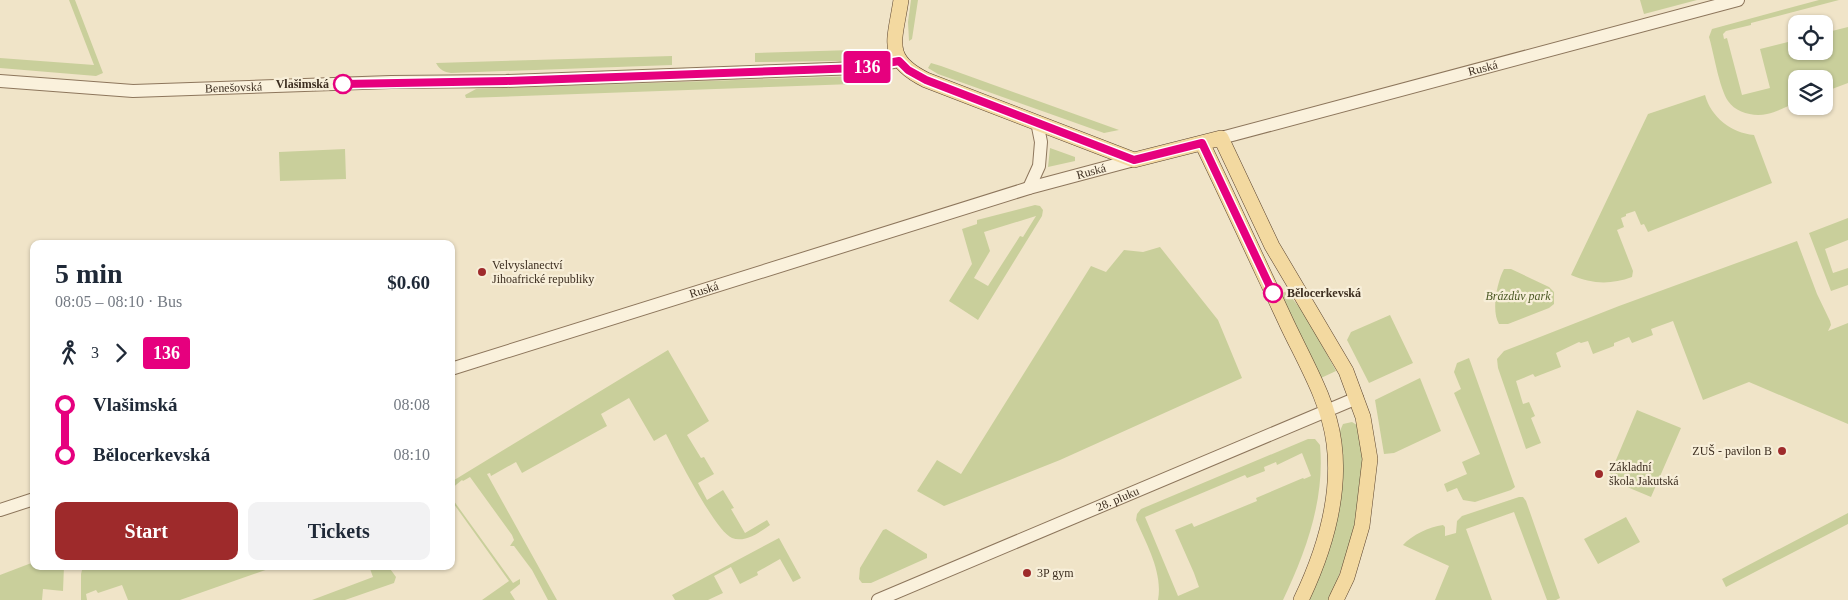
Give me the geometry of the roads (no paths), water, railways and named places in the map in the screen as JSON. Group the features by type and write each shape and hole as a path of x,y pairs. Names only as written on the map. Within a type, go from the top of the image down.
{"main road":[{"path":"901,0 895,48 899,61 908,70 926,80 1134,160"},
{"path":"1221,138 1272,246 1346,371 1365,425 1370,459 1362,526 1347,577 1336,600"},
{"name":"Ruská","path":"1134,160 1221,138"},
{"path":"1202,143 1312,376 1327,412 1334,443 1336,464 1332,504 1322,549 1313,575 1301,600"}],"street":[{"name":"Ruská","path":"1221,138 1738,0"},
{"name":"Benešovská","path":"0,81 143,90 391,82 506,81 859,68 899,61"},
{"path":"1029,188 1039,166 1041,142 1037,122"},
{"name":"Ruská","path":"455,368 1029,188 1134,160"},
{"name":"28. pluku","path":"878,600 1357,398"},
{"path":"0,510 30,500"}],"place":[{"name":"Vlašimská","path":"343,84"},
{"name":"Velvyslanectví Jihoafrické republiky","path":"482,272"},
{"name":"Bělocerkevská","path":"1273,293"},
{"name":"ZUŠ - pavilon B","path":"1782,451"},
{"name":"Základní škola Jakutská","path":"1599,474"},
{"name":"3P gym","path":"1027,573"}],"park label":[{"name":"Brázdův park","path":"1518,296"}]}
